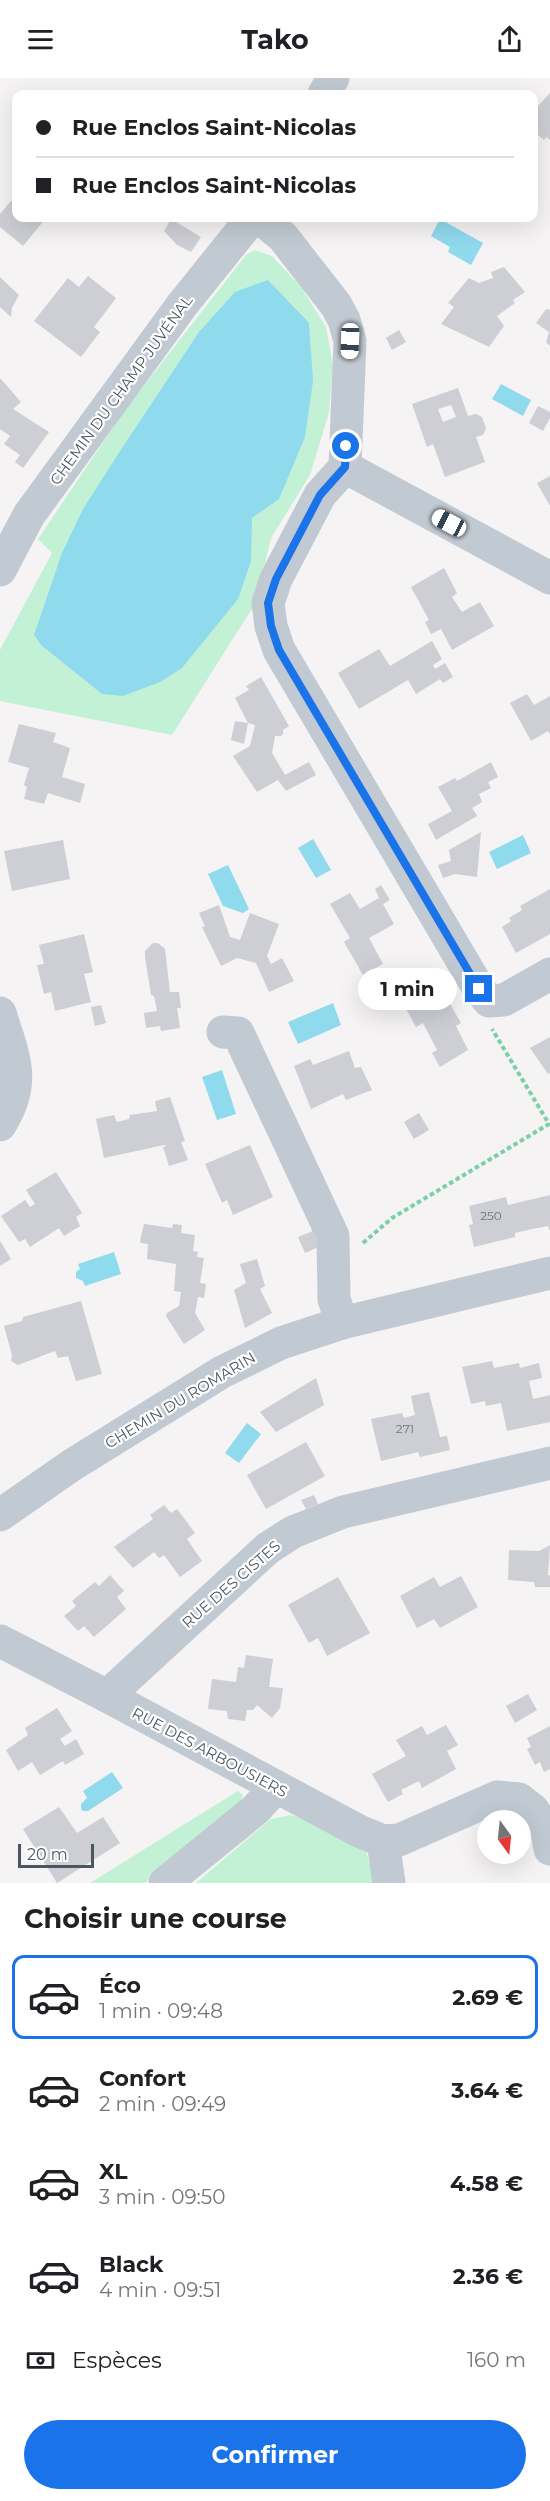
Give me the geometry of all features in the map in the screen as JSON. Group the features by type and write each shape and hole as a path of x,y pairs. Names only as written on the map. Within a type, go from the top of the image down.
{"street":[{"name":"CHEMIN DU CHAMP JUVÉNAL","path":"0,570 29,515 182,305 249,222"},
{"path":"265,222 284,237 336,305 344,320 350,341 345,467 320,495 276,579 268,603 271,626 279,650 479,989 489,1001 504,1000 550,974"},
{"path":"345,467 550,578"},
{"path":"0,1013 14,1056 17,1081 14,1098 0,1125"},
{"path":"223,1032 238,1033 333,1236 334,1299 342,1323"},
{"name":"CHEMIN DU ROMARIN","path":"0,1515 72,1465 222,1372 281,1343 342,1323 550,1273"},
{"name":"RUE DES CISTES","path":"107,1696 267,1548 292,1532 344,1512 550,1463"},
{"name":"RUE DES ARBOUSIERS","path":"0,1641 359,1831 383,1841"},
{"path":"165,1883 255,1810 273,1786"},
{"path":"389,1883 383,1841 399,1840 497,1797 519,1799 533,1810 547,1831 550,1848"}],"path":[{"path":"335,1266 392,1218 549,1124 491,1026 489,1001"}],"green space":[{"path":"255,250 272,256 301,287 326,327 333,365 329,412 310,475 271,538 255,604 172,735 0,701 0,650 52,553 38,539 125,410 246,255"},
{"path":"238,1791 243,1795 242,1802 145,1883 90,1883"},
{"path":"291,1815 305,1819 366,1851 375,1883 196,1883 271,1819"}],"water":[{"path":"438,222 445,222 483,243 471,265 448,252 450,247 431,236"},
{"path":"268,280 309,323 313,381 305,437 279,499 252,518 251,561 238,599 182,668 160,682 123,696 102,694 41,645 34,635 62,553 83,509 199,332 235,292"},
{"path":"501,384 531,400 523,416 492,399"},
{"path":"523,835 531,853 497,869 489,852"},
{"path":"313,839 331,870 316,878 298,848"},
{"path":"228,865 249,909 243,913 223,906 208,874"},
{"path":"333,1003 341,1025 298,1044 288,1022"},
{"path":"222,1070 236,1114 217,1120 202,1077"},
{"path":"114,1252 121,1274 85,1286 83,1281 76,1278 76,1272 80,1269 78,1264"},
{"path":"247,1423 261,1434 239,1463 225,1453"},
{"path":"112,1772 123,1788 88,1811 83,1811 81,1804 87,1798 83,1791"}],"building":[{"path":"550,93 550,140 546,137 544,140 538,135 538,106"},
{"path":"11,201 12,222 43,222 23,246 0,227 0,214"},
{"path":"169,222 176,222 201,237 191,252 177,245 164,231"},
{"path":"504,267 525,292 513,300 515,303 497,316 504,326 489,347 441,324 454,307 448,303 469,278 479,283 493,278 491,272"},
{"path":"88,276 116,298 94,327 100,332 81,357 34,321 68,278 79,287"},
{"path":"0,277 19,295 12,308 11,317 0,307"},
{"path":"546,309 550,310 550,346 546,342 549,332 536,323"},
{"path":"399,330 406,342 392,350 386,338"},
{"path":"0,378 21,402 13,409 49,432 23,468 15,462 20,455 4,444 10,436 0,429"},
{"path":"458,388 468,416 476,414 482,417 486,428 483,435 476,437 485,462 445,477 433,444 427,447 412,404","holes":["451,405 456,417 443,422 438,409"]},
{"path":"538,406 550,412 550,418 543,431 529,423"},
{"path":"550,476 550,506 537,483"},
{"path":"444,568 457,593 452,597 462,612 480,602 494,626 452,650 441,629 431,634 425,622 429,620 411,587"},
{"path":"432,641 442,659 433,665 435,669 445,663 453,677 443,683 440,679 416,694 408,680 359,709 338,673 379,649 390,666"},
{"path":"261,677 289,726 283,730 281,736 275,736 272,753 285,775 309,762 316,775 286,791 278,780 257,792 233,756 250,746 255,725 248,723 235,698 249,690 246,686"},
{"path":"527,694 534,705 550,696 550,735 548,731 531,741 510,703"},
{"path":"235,721 248,723 244,744 231,740"},
{"path":"19,724 56,733 53,742 70,748 62,777 85,784 80,803 48,793 44,804 24,799 27,787 24,785 29,768 8,762"},
{"path":"491,762 498,777 488,782 491,788 479,794 482,802 472,808 477,816 436,840 428,824 452,811 438,787 455,778 457,781"},
{"path":"481,832 477,877 455,874 443,878 438,865 451,861 449,850"},
{"path":"63,840 70,879 12,891 4,851"},
{"path":"381,885 390,900 383,904 394,924 369,938 383,964 363,975 344,942 350,938 330,904 350,893 360,909 379,898 375,889"},
{"path":"550,889 550,934 516,953 502,927 511,921 509,918 522,910 520,906"},
{"path":"219,905 230,937 240,940 250,913 279,924 267,956 271,964 282,958 294,981 269,992 256,963 237,958 221,966 202,927 205,926 199,913"},
{"path":"84,934 93,972 84,974 91,1002 55,1011 51,992 44,994 37,965 44,964 39,945"},
{"path":"153,943 158,943 165,949 170,992 179,992 181,1008 177,1008 180,1028 161,1031 160,1026 146,1028 144,1013 157,1011 154,996 151,995 145,957 145,951"},
{"path":"439,985 461,1023 456,1026 468,1050 440,1067 432,1053 437,1050 423,1023 416,1027 404,1005"},
{"path":"101,1005 106,1023 95,1026 91,1007"},
{"path":"550,1037 550,1073 548,1074 530,1048"},
{"path":"349,1051 355,1068 361,1067 372,1090 346,1100 343,1094 311,1109 294,1066 310,1059 313,1065"},
{"path":"170,1097 185,1141 181,1142 188,1160 169,1166 163,1147 167,1146 164,1145 104,1158 96,1119 114,1115 117,1122 129,1119 130,1115 157,1111 155,1101"},
{"path":"419,1113 429,1130 414,1139 404,1122"},
{"path":"250,1145 273,1197 233,1215 227,1200 222,1203 205,1164"},
{"path":"56,1172 82,1213 76,1217 80,1226 64,1236 59,1228 30,1247 25,1239 19,1242 1,1216 25,1200 30,1207 35,1204 26,1190"},
{"path":"550,1195 550,1231 548,1226 532,1229 515,1233 515,1237 474,1247 469,1225 473,1224 469,1206 506,1197 508,1205"},
{"path":"144,1224 172,1228 173,1224 182,1225 181,1233 195,1235 193,1251 198,1252 197,1257 204,1258 200,1283 206,1284 204,1298 198,1297 195,1313 205,1330 184,1344 166,1316 179,1306 181,1292 174,1291 176,1264 147,1259 148,1244 140,1241"},
{"path":"313,1231 319,1247 305,1253 298,1237"},
{"path":"0,1241 11,1259 0,1266"},
{"path":"257,1259 265,1286 260,1289 272,1313 245,1328 234,1290 246,1283 240,1264"},
{"path":"81,1301 102,1374 76,1381 68,1356 58,1358 55,1351 18,1365 11,1361 12,1355 4,1326 22,1321 23,1317"},
{"path":"492,1361 494,1368 519,1363 520,1368 539,1363 542,1378 529,1381 533,1399 550,1395 550,1422 507,1431 501,1403 486,1406 485,1401 471,1404 462,1367"},
{"path":"316,1378 324,1405 276,1432 260,1412"},
{"path":"429,1392 440,1437 447,1436 450,1450 420,1457 418,1452 381,1461 371,1419 402,1413 404,1418 415,1415 411,1396"},
{"path":"306,1442 325,1476 266,1509 247,1475"},
{"path":"314,1495 318,1504 306,1509 301,1500"},
{"path":"164,1505 171,1513 177,1509 195,1533 187,1539 202,1561 180,1577 164,1555 159,1558 154,1552 133,1568 114,1547 153,1519 150,1515"},
{"path":"550,1545 548,1575 550,1575 550,1587 535,1587 534,1582 508,1580 509,1550 539,1551"},
{"path":"110,1575 124,1591 117,1597 126,1609 94,1637 84,1626 78,1631 64,1616 76,1606 72,1601 95,1582 99,1586"},
{"path":"461,1576 478,1607 440,1628 434,1619 417,1628 400,1596 434,1577 440,1587"},
{"path":"338,1577 370,1633 327,1656 318,1638 309,1643 288,1605"},
{"path":"246,1655 273,1659 269,1687 283,1688 280,1708 272,1718 257,1705 253,1710 247,1710 245,1721 228,1719 227,1711 208,1709 212,1679 236,1682 238,1667 244,1668"},
{"path":"528,1694 537,1710 515,1723 506,1706"},
{"path":"57,1708 72,1731 60,1739 65,1746 76,1739 84,1754 65,1765 63,1761 40,1775 32,1762 18,1771 6,1750 28,1735 25,1728"},
{"path":"446,1725 458,1745 447,1751 456,1769 422,1788 419,1781 401,1790 403,1794 388,1802 372,1774 406,1756 396,1740 422,1726 427,1735"},
{"path":"550,1726 550,1769 544,1772 540,1762 535,1765 527,1749 531,1747 527,1738"},
{"path":"59,1807 77,1833 103,1817 120,1843 57,1883 23,1829"}],"route":[{"path":"346,446 345,467 320,495 276,579 268,603 271,626 279,650 479,989"}]}
